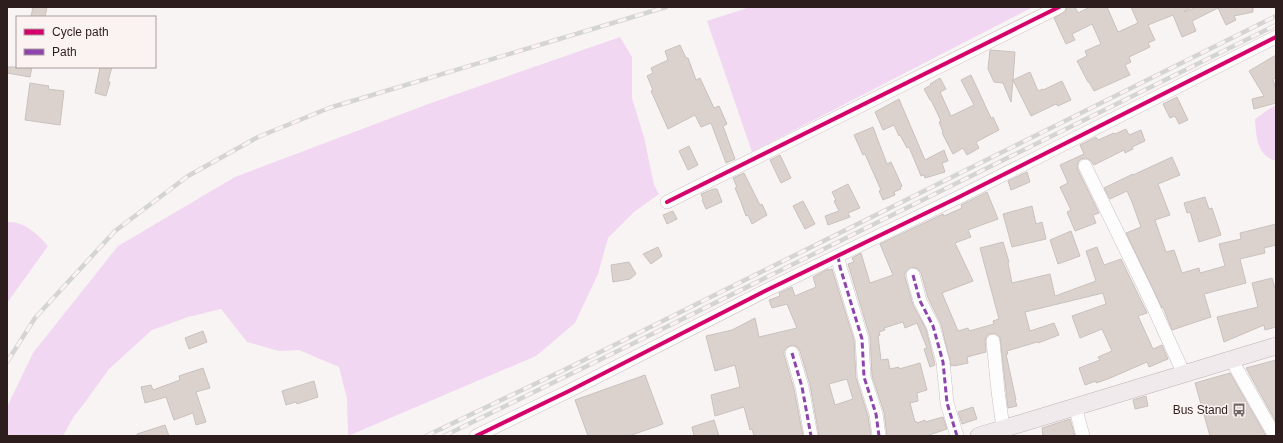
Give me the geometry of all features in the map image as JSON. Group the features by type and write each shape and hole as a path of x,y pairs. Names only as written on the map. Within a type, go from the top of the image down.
{"main road":[{"path":"979,436 1255,351 1276,346"},
{"path":"1255,351 1276,352"}],"street":[{"path":"667,202 1059,7"},
{"path":"476,436 569,391 767,290 957,198 1276,36"},
{"path":"1085,166 1146,291 1184,374"},
{"path":"838,256 862,339 864,377 876,414 879,436"},
{"path":"913,275 920,301 933,326 943,362 947,403 957,436"},
{"path":"993,341 1003,428"},
{"path":"792,353 802,387 811,436"},
{"path":"1231,359 1275,436"},
{"path":"1075,406 1083,436"}],"shaded area":[{"path":"750,7 1033,7 752,152 707,21"},
{"path":"620,37 632,57 632,98 644,137 654,185 659,194 634,212 608,238 598,274 575,323 536,356 348,436 347,399 339,367 299,350 279,351 247,342 221,309 188,317 152,330 109,369 74,416 63,436 7,436 7,407 33,353 118,246 235,177 431,103"},
{"path":"1276,106 1276,161 1265,155 1261,150 1257,138 1255,119 1272,107"},
{"path":"7,222 13,222 25,226 35,233 48,246 7,303"}],"building":[{"path":"33,7 47,7 45,16 31,16"},
{"path":"1067,7 1075,7 1078,13 1090,7 1107,7 1118,32 1138,23 1131,7 1192,7 1184,12 1197,7 1253,7 1253,12 1234,16 1236,20 1226,25 1218,8 1192,21 1196,31 1182,37 1173,15 1148,25 1155,40 1148,43 1150,47 1129,57 1131,62 1125,65 1130,75 1094,91 1077,61 1087,56 1085,51 1101,44 1092,24 1072,34 1075,40 1066,44 1054,18 1065,12"},
{"path":"680,45 686,58 688,58 696,80 700,78 714,108 719,106 727,124 723,126 735,159 726,163 711,123 701,127 695,115 668,129 651,91 653,90 647,76 653,73 651,68 668,60 665,51"},
{"path":"990,50 1015,52 1011,102 1003,83 994,82 988,69"},
{"path":"1276,55 1276,78 1273,79 1276,90 1276,103 1254,109 1252,99 1264,96 1249,71"},
{"path":"7,67 32,68 30,77 7,73"},
{"path":"100,68 112,68 106,96 95,93"},
{"path":"1030,72 1038,91 1062,81 1071,100 1058,106 1056,104 1031,116 1013,80"},
{"path":"971,75 991,118 993,117 999,130 976,142 979,148 967,155 963,148 953,154 942,133 943,132 939,122 941,121 924,89 940,78 946,89 940,92 951,116 974,105 961,80"},
{"path":"30,83 49,86 48,89 64,91 60,125 25,120"},
{"path":"1177,97 1188,120 1179,124 1175,116 1170,118 1163,104"},
{"path":"899,99 925,160 944,150 948,161 942,163 945,172 925,178 924,175 921,176 909,147 907,148 894,125 883,130 875,112"},
{"path":"873,127 887,164 891,162 902,186 900,187 901,189 894,192 895,195 883,200 879,191 881,190 865,154 863,155 854,135"},
{"path":"1126,129 1129,135 1141,130 1145,141 1132,147 1133,149 1125,153 1124,150 1094,165 1086,158 1081,159 1078,162 1078,170 1099,213 1093,215 1096,223 1075,231 1067,212 1071,210 1060,187 1068,183 1060,165 1084,154 1080,145 1096,137 1098,140"},
{"path":"689,146 698,165 688,170 679,151"},
{"path":"780,155 791,178 781,183 770,160"},
{"path":"1172,157 1180,175 1158,184 1170,215 1155,220 1166,252 1174,250 1182,273 1199,268 1200,273 1225,266 1219,244 1241,239 1240,233 1276,224 1276,245 1264,248 1265,253 1240,259 1246,283 1204,294 1211,317 1172,330 1163,307 1162,308 1126,233 1141,227 1127,191 1110,199 1104,188"},
{"path":"1027,172 1030,182 1011,190 1008,181"},
{"path":"744,173 760,205 762,204 767,215 752,224 748,215 746,216 735,188 737,187 733,178"},
{"path":"848,184 860,208 848,213 850,217 828,225 825,216 839,211 834,201 836,200 832,192"},
{"path":"717,189 722,202 706,209 701,194"},
{"path":"987,192 998,219 968,230 971,237 955,243 973,281 942,293 958,331 968,328 969,331 994,324 993,321 999,319 980,248 1003,242 1009,262 1012,283 1050,274 1055,296 1096,281 1086,251 1097,247 1104,265 1121,259 1147,313 1138,316 1153,349 1162,345 1168,359 1149,367 1147,362 1108,379 1085,385 1079,368 1100,360 1098,357 1112,351 1102,329 1080,338 1072,316 1106,304 1103,293 1025,312 1030,331 1054,323 1059,335 1038,343 1037,342 1007,351 1008,354 1006,354 1017,406 1008,408 1000,337 996,334 989,334 985,341 986,352 967,357 968,363 951,366 941,324 928,298 921,273 918,269 911,267 905,273 905,277 913,305 926,329 935,365 930,367 924,349 927,348 917,323 905,328 903,322 884,328 885,330 879,332 880,335 878,336 881,360 888,359 890,369 899,367 899,369 920,363 927,390 917,393 918,401 910,403 915,422 916,421 917,423 925,420 925,422 943,417 947,429 926,436 887,436 884,412 872,376 870,337 848,264 854,262 852,258 861,253 870,283 893,275 880,244 943,214 944,216 962,208 961,205"},
{"path":"1205,197 1209,209 1212,208 1221,235 1199,242 1190,212 1187,213 1184,203"},
{"path":"803,201 815,224 805,229 793,206"},
{"path":"1032,206 1036,224 1042,222 1046,239 1012,247 1003,214"},
{"path":"673,211 677,219 667,224 663,215"},
{"path":"1071,231 1080,256 1058,264 1050,240"},
{"path":"658,247 662,256 651,264 643,254"},
{"path":"629,262 636,274 630,279 613,282 611,265"},
{"path":"828,269 832,269 854,340 856,378 868,416 871,436 819,436 810,385 800,351 793,345 787,347 784,351 784,355 794,389 803,436 754,436 752,429 750,430 744,407 715,416 711,395 740,387 735,365 715,371 706,336 732,330 755,318 759,337 797,328 787,304 772,308 769,300 780,296 779,293 792,287 795,296 816,287 813,277","holes":["847,379 853,399 835,405 829,384"]},
{"path":"1272,278 1276,291 1276,327 1265,330 1264,325 1224,342 1217,317 1258,307 1252,283"},
{"path":"203,331 207,342 189,349 185,338"},
{"path":"1276,360 1276,422 1246,368"},
{"path":"203,368 210,388 196,392 206,422 196,425 193,413 174,420 166,397 145,403 141,387 151,385 153,390 180,380 179,376"},
{"path":"1230,373 1266,436 1210,436 1195,383"},
{"path":"645,375 663,424 629,436 588,436 575,400"},
{"path":"314,381 318,397 297,404 296,402 286,405 282,391"},
{"path":"1146,396 1148,406 1135,409 1133,400"},
{"path":"973,407 977,419 962,424 958,412"},
{"path":"1070,419 1075,436 1043,436 1042,428"},
{"path":"714,420 719,436 694,436 692,427"},
{"path":"165,425 169,436 137,436 137,434"}],"railway":[{"path":"7,362 35,318 115,231 188,176 258,137 329,108 666,7"},
{"path":"426,436 564,370 1276,16"},
{"path":"444,436 1276,25"}],"marked path":[{"path":"838,256 862,339 864,377 876,414 879,436"},
{"path":"913,275 920,301 933,326 943,362 947,403 957,436"},
{"path":"792,353 802,387 811,436"}],"cycle path":[{"path":"667,202 1059,7"},
{"path":"476,436 569,391 767,290 957,198 1276,37"}],"place":[{"name":"Bus Stand","path":"1239,410"}]}
